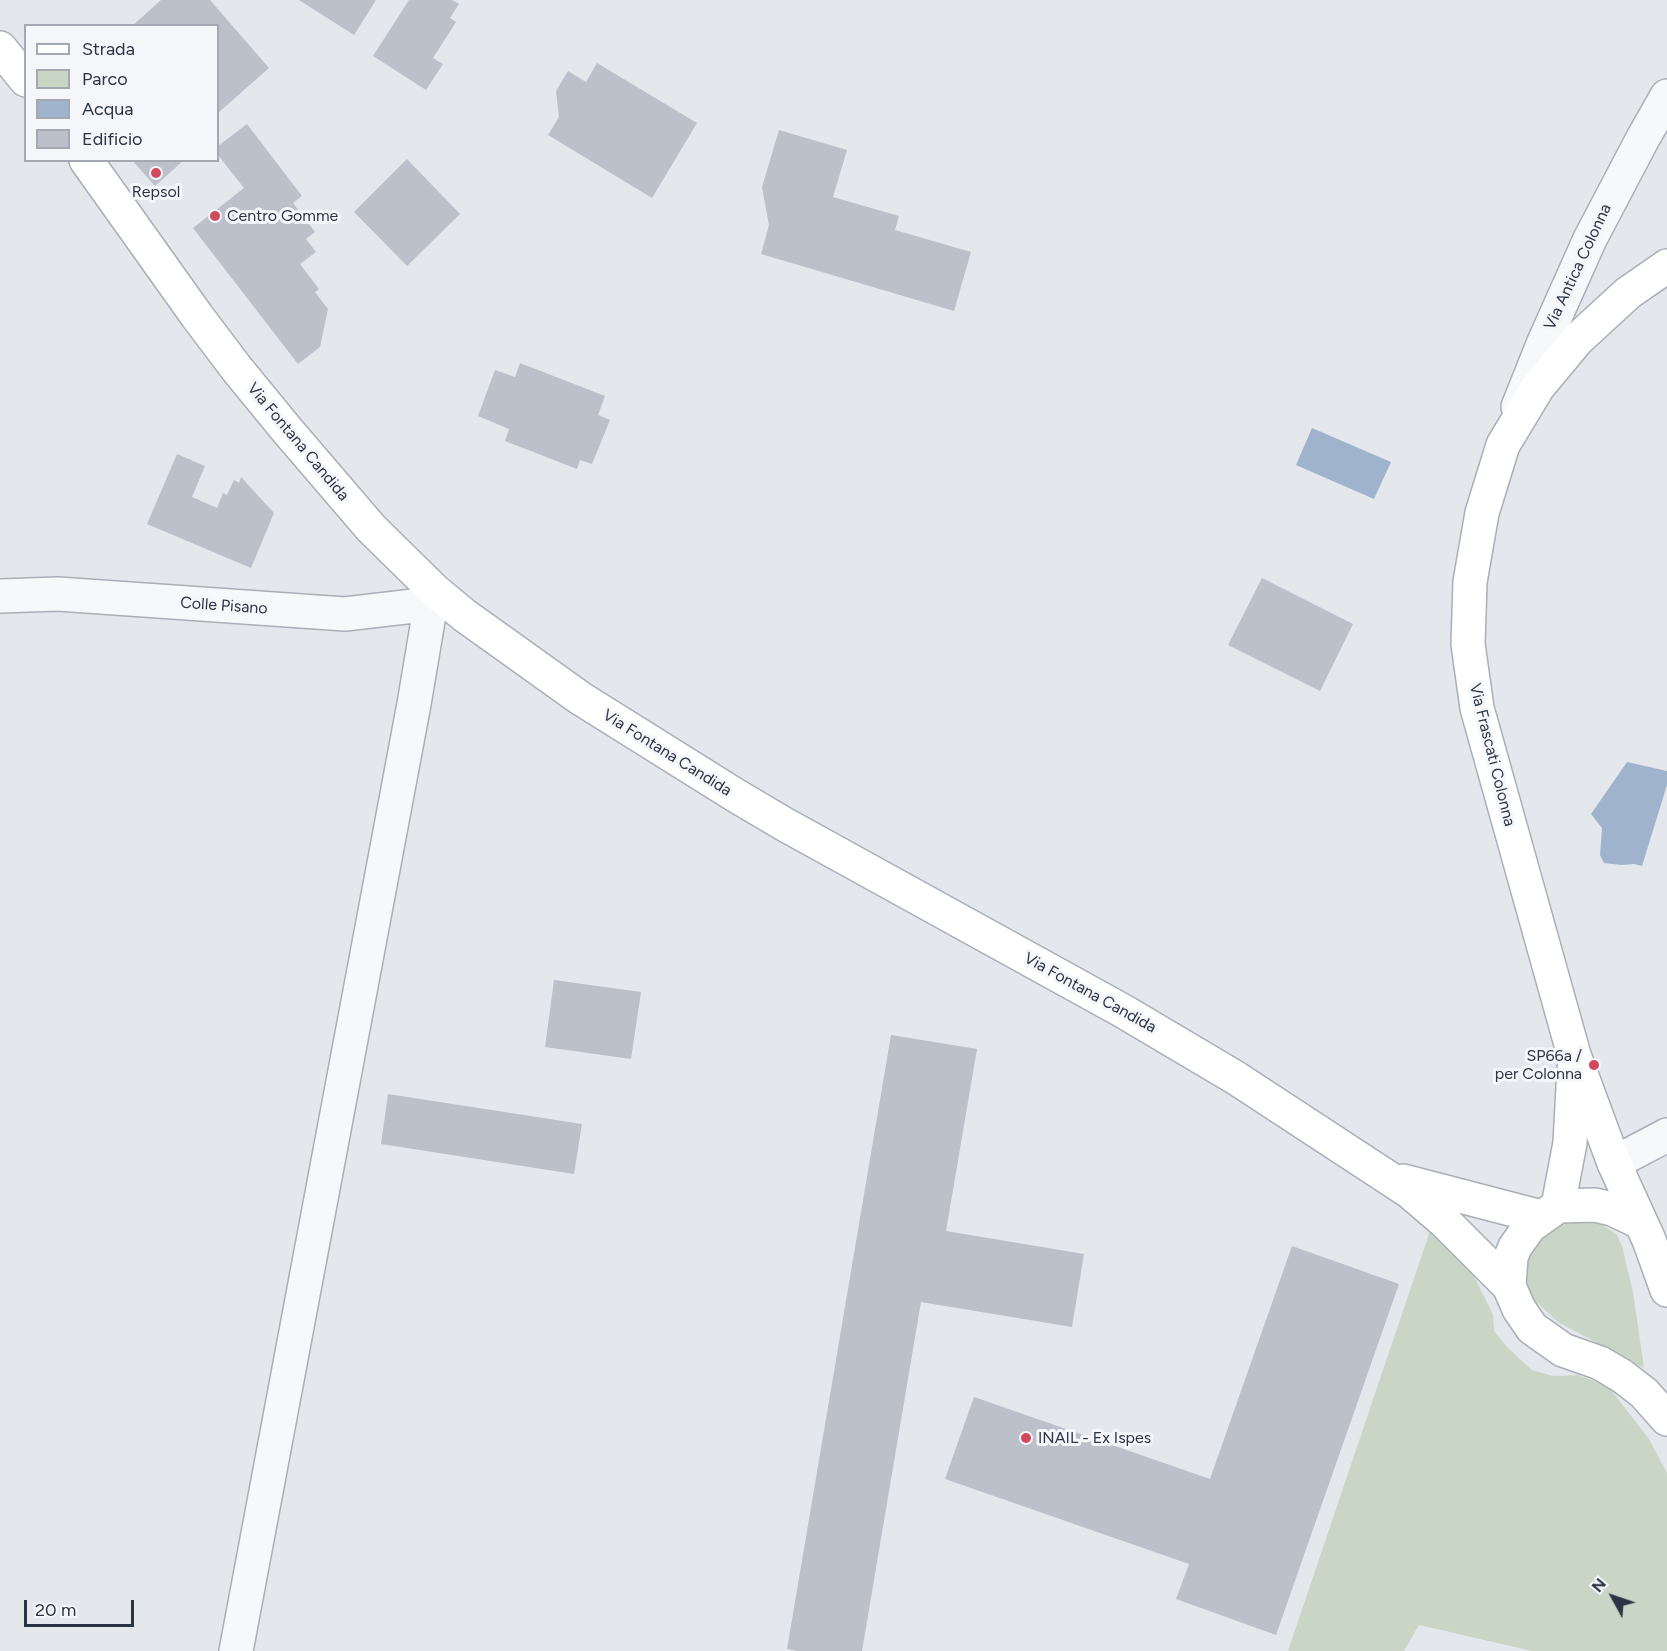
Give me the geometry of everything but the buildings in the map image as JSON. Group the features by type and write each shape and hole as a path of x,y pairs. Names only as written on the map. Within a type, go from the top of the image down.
{"main road":[{"path":"0,48 24,78"},
{"name":"Via Fontana Candida","path":"87,162 237,369 371,528 440,602 717,784 784,824 1170,1038 1236,1078 1389,1177 1429,1208 1509,1286"},
{"name":"Via Frascati Colonna","path":"1667,266 1628,293 1578,339 1538,387 1503,445 1482,513 1470,582 1468,644 1477,708 1574,1056 1614,1163 1667,1290"},
{"name":"Via Frascati Colonna","path":"1549,1212 1570,1143 1574,1056"},
{"name":"Via Fontana Candida","path":"1389,1177 1549,1212"},
{"path":"1640,1222 1612,1209 1595,1206 1549,1212 1530,1226 1515,1247 1509,1269 1509,1286 1519,1309 1532,1328 1563,1350 1600,1363 1622,1376 1644,1393 1667,1419"}],"street":[{"name":"Via Antica Colonna","path":"1503,445 1544,342 1581,258 1667,96"},
{"name":"Colle Pisano","path":"0,596 58,594 345,614 440,602"},
{"path":"236,1651 414,704 440,602"},
{"path":"1614,1163 1667,1135"}],"green space":[{"path":"1573,1219 1598,1222 1617,1235 1622,1246 1633,1292 1644,1368 1558,1322 1530,1296 1526,1282 1526,1268 1535,1242 1560,1223"},
{"path":"1430,1231 1455,1251 1474,1276 1493,1315 1494,1331 1508,1348 1532,1370 1553,1376 1578,1375 1608,1386 1649,1439 1667,1473 1667,1651 1532,1651 1419,1625 1404,1651 1288,1651"}],"water":[{"path":"1312,428 1391,462 1374,499 1296,465"},
{"path":"1627,762 1667,771 1667,785 1642,866 1604,863 1600,855 1602,828 1591,814"}],"place":[{"name":"Repsol","path":"156,173"},
{"name":"Centro Gomme","path":"215,216"},
{"name":"SP66a / per Colonna","path":"1594,1065"},
{"name":"INAIL - Ex Ispes","path":"1026,1438"}]}
